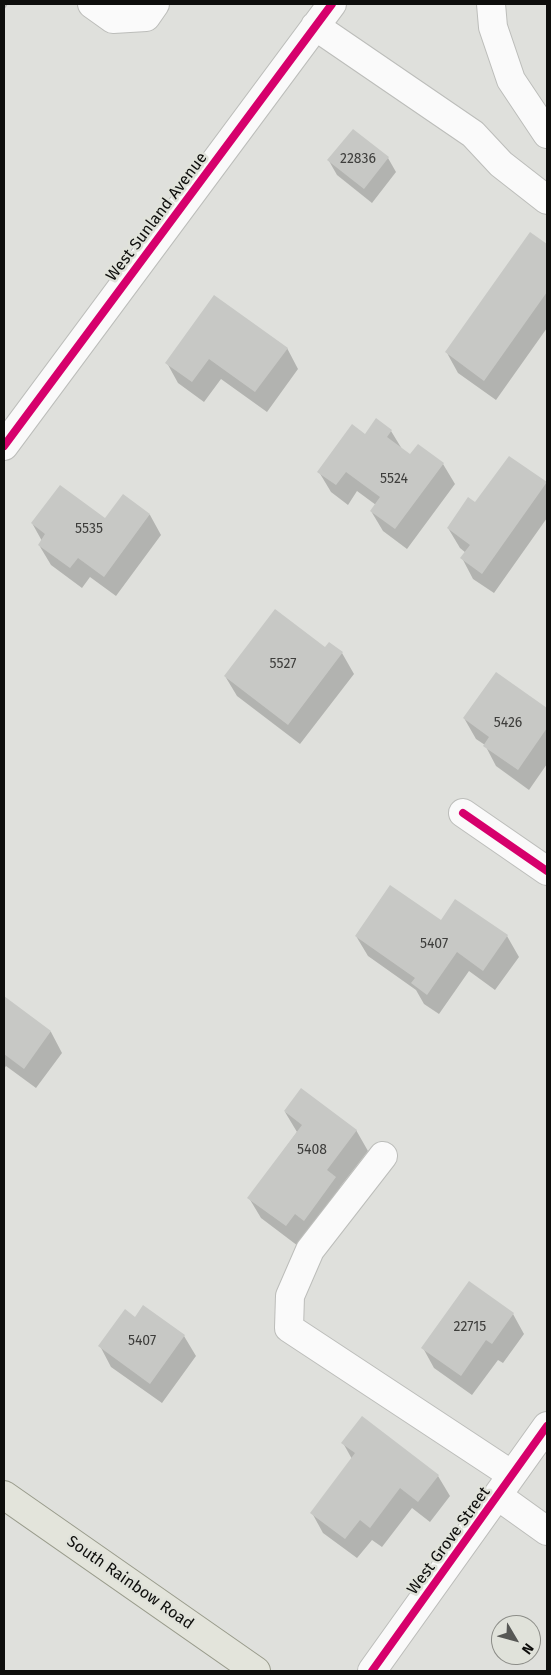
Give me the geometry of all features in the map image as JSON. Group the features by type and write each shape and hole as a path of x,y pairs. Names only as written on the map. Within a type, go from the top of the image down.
{"main road":[{"name":"South Rainbow Road","path":"4,1495 256,1671"}],"street":[{"path":"92,4 113,19 146,17 155,4"},
{"name":"West Sunland Avenue","path":"4,446 332,4"},
{"path":"491,4 493,27 511,80 547,134"},
{"path":"315,26 473,134 501,164 547,200"},
{"path":"463,813 547,871"},
{"path":"384,1156 310,1250 290,1296 289,1328 505,1485 547,1531"},
{"name":"West Grove Street","path":"372,1671 547,1426"}],"building":[{"path":"353,129 389,157 364,189 327,160"},
{"path":"530,232 547,244 547,292 484,381 445,352"},
{"path":"214,295 288,348 255,392 209,359 192,382 165,363"},
{"path":"376,418 392,430 387,437 410,454 418,444 444,463 395,529 370,511 380,497 346,472 336,485 317,472 352,424 365,434"},
{"path":"509,456 547,482 482,574 460,558 470,545 447,528 468,497 475,502"},
{"path":"60,485 105,518 123,494 150,514 104,577 78,558 70,568 38,545 45,534 31,523"},
{"path":"275,609 325,647 329,642 343,652 288,725 224,676"},
{"path":"496,672 547,708 547,728 518,770 483,746 489,737 463,718"},
{"path":"390,885 441,920 455,899 508,935 483,971 457,952 427,995 411,983 415,978 355,936"},
{"path":"4,996 51,1031 24,1069 4,1054"},
{"path":"301,1088 357,1130 327,1170 336,1177 304,1221 295,1214 286,1226 247,1198 302,1125 284,1111"},
{"path":"469,1281 514,1313 492,1344 486,1340 461,1376 421,1348"},
{"path":"143,1305 185,1335 150,1384 98,1346 125,1309 135,1317"},
{"path":"362,1416 439,1475 418,1502 400,1488 370,1528 360,1520 345,1539 310,1513 355,1453 341,1443"}],"cycle path":[{"path":"4,446 332,4"},
{"path":"463,813 547,871"},
{"path":"372,1671 547,1426"}]}
